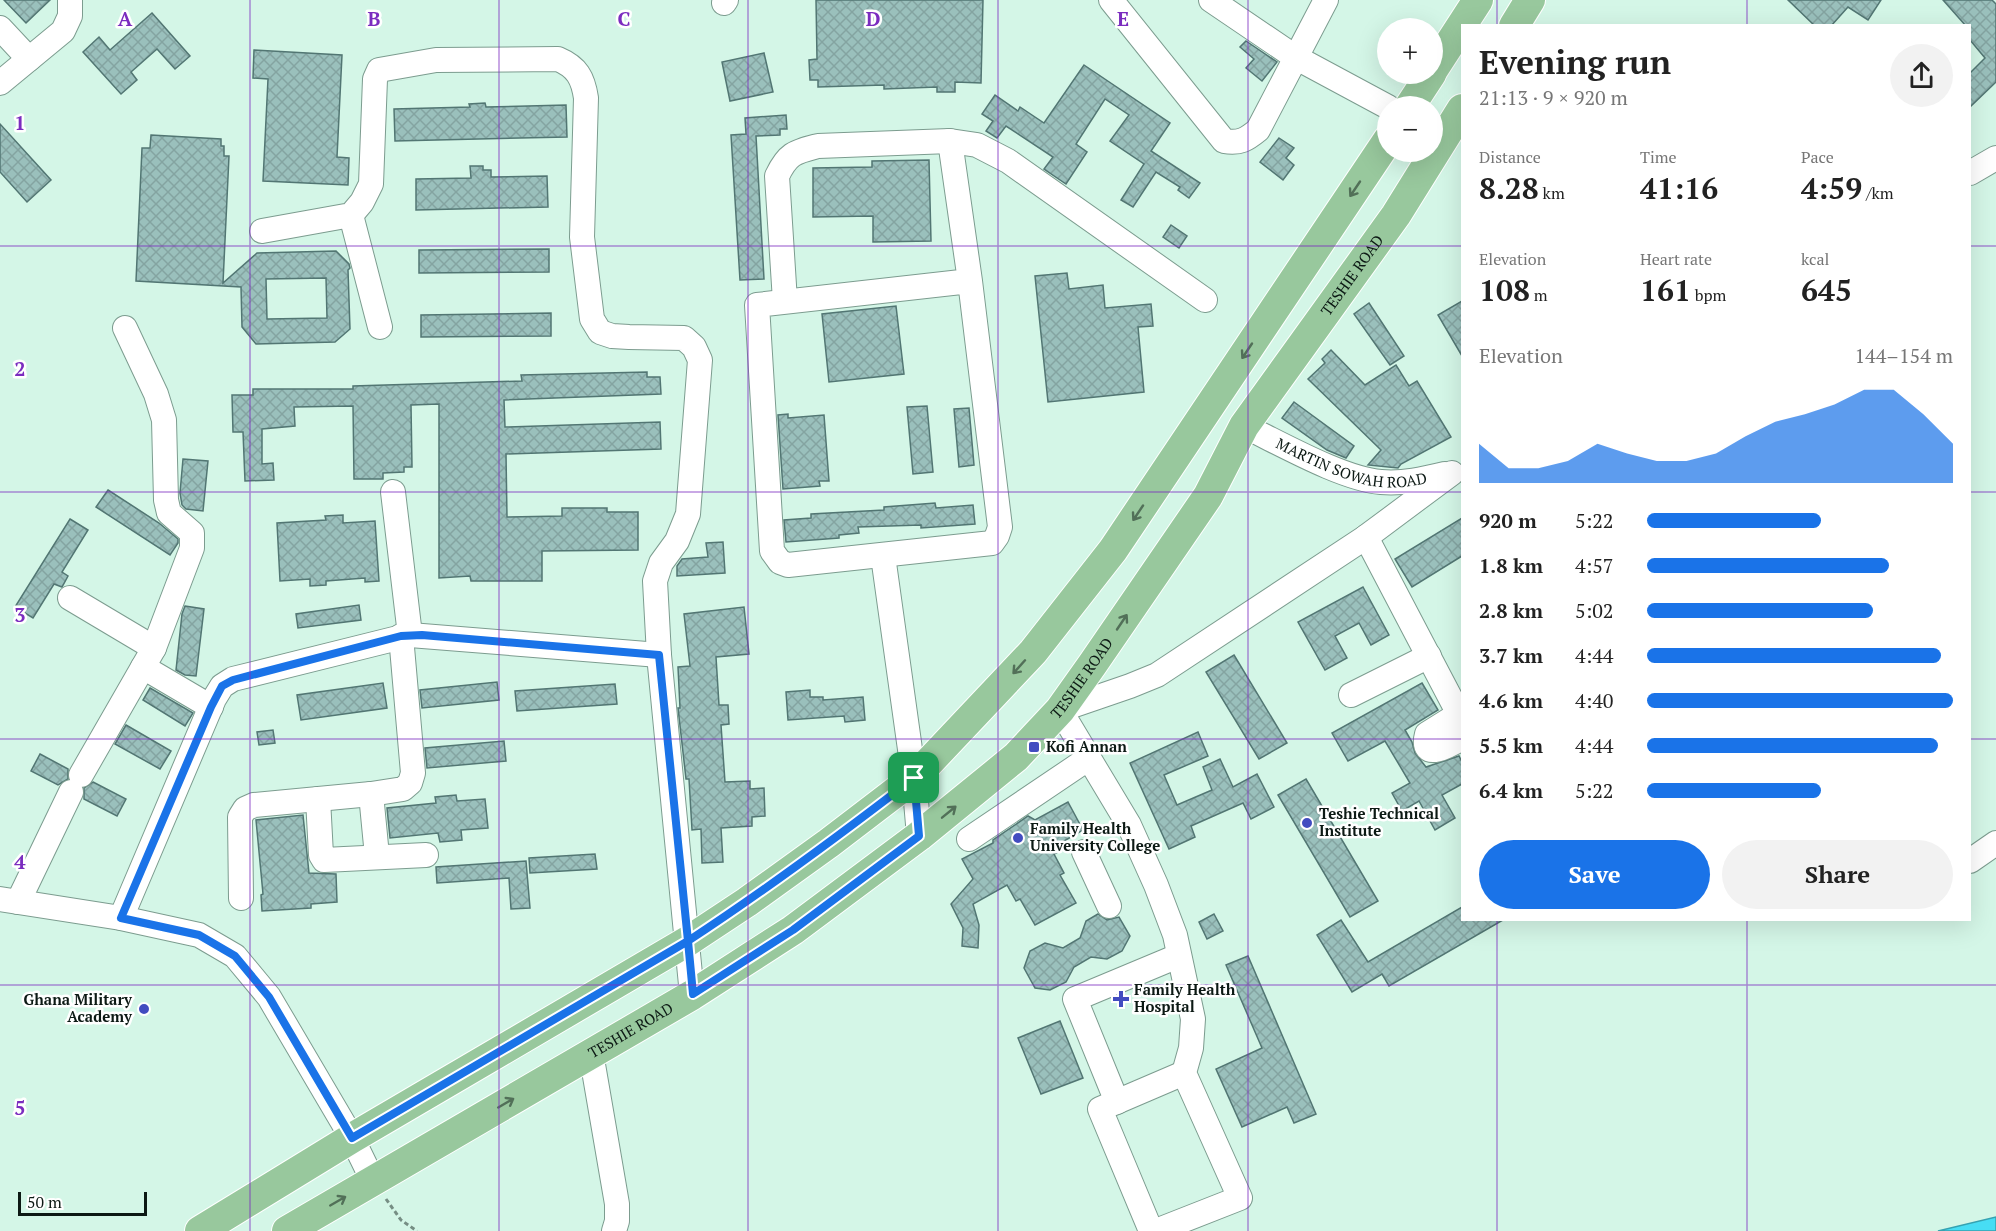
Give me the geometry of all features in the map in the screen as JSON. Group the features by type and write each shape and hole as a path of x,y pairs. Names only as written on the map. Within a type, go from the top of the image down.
{"main road":[{"path":"1463,24 1478,0"},
{"path":"1515,24 1530,0"},
{"path":"1443,55 1461,27"},
{"name":"TESHIE ROAD","path":"287,1231 693,994 793,930 919,836 1016,757 1059,710 1092,666 1208,496 1244,426 1396,214 1461,111"},
{"path":"200,1231 352,1138 688,941 747,903 914,778 1033,652 1113,550 1377,156"}],"street":[{"path":"0,83 63,31 70,16 70,0"},
{"path":"1112,0 1224,141 1235,143 1246,140 1258,130 1326,0"},
{"path":"1211,0 1295,57 1377,101"},
{"path":"0,28 29,59"},
{"path":"262,231 351,215 362,202 371,183 375,79 379,70 436,60 558,59 570,64 579,73 584,83 586,98 582,237 592,319 600,333 612,336 684,338 694,347 700,360 688,514 677,541 660,563 654,581 659,655 693,994"},
{"path":"950,141 970,281 1000,527 997,536 992,543 788,565 780,562 772,551 756,309 761,304 970,281"},
{"path":"785,301 777,176 784,161 797,152 818,146 950,141 977,145 1008,161 1205,300"},
{"path":"1971,172 1996,158"},
{"path":"351,215 380,327"},
{"path":"125,328 156,394 164,420 166,500 169,513 192,533 192,548 148,657 9,900 121,918 199,935 235,956 269,997 352,1138 373,1181"},
{"name":"MARTIN SOWAH ROAD","path":"1244,426 1347,474 1379,482 1413,482 1457,470"},
{"path":"1184,1073 1100,1109 1153,1231 1240,1198 1184,1073 1191,1048 1192,1019 1175,935 1129,825 1059,710 1157,675 1366,537 1457,470"},
{"path":"241,898 240,817 245,809 254,805 371,794 402,789 410,783 413,773 406,636 393,492"},
{"path":"1366,537 1461,717 1427,734 1426,739 1430,748 1435,751 1442,750 1461,739"},
{"path":"883,556 914,778 919,836"},
{"path":"70,598 211,707"},
{"path":"121,918 211,707 222,686 233,680 406,636 659,655"},
{"path":"1351,695 1429,656"},
{"path":"969,839 1089,758"},
{"path":"371,794 377,856"},
{"path":"318,799 321,858 324,860 426,855"},
{"path":"1971,860 1996,843"},
{"path":"1084,852 1109,906"},
{"path":"1117,1102 1075,999 1178,956"},
{"path":"591,1053 617,1204 614,1231"}],"path":[{"path":"373,1181 400,1220 417,1231"}],"water":[{"path":"1996,1217 1996,1231 1938,1231"}],"building":[{"path":"4,0 50,0 26,23"},
{"path":"816,0 983,0 981,83 955,82 955,92 937,92 937,87 884,89 884,85 818,87 818,80 810,80 809,60 817,59"},
{"path":"1788,0 1881,0 1868,20 1848,7 1833,24 1813,24"},
{"path":"1943,0 1992,0 1996,4 1996,82 1971,106 1971,72 1985,58 1971,41 1971,24 1964,24"},
{"path":"152,13 190,56 175,69 157,49 131,72 137,80 121,94 83,52 99,37 110,50"},
{"path":"1246,41 1277,62 1262,81 1246,68 1254,59 1240,47"},
{"path":"254,50 342,55 337,157 349,158 348,185 263,181 268,79 253,78"},
{"path":"764,53 773,92 730,101 722,62"},
{"path":"1084,65 1170,123 1151,151 1200,183 1189,198 1178,190 1180,187 1156,172 1133,207 1121,200 1144,164 1110,141 1129,115 1105,99 1076,144 1087,152 1066,184 1044,169 1053,157 1006,126 997,138 986,131 993,121 982,114 995,95 1018,111 1020,107 1044,123"},
{"path":"485,103 486,107 566,105 567,137 395,141 394,109 470,107 469,104"},
{"path":"786,115 787,129 780,129 780,135 756,136 764,279 740,280 731,135 746,134 745,118"},
{"path":"0,124 51,180 27,202 0,172"},
{"path":"151,135 221,139 224,156 229,156 223,283 257,253 336,251 350,268 348,270 350,329 335,342 256,344 242,327 241,287 136,281 142,148 150,148","holes":["326,278 327,318 267,319 266,279"]},
{"path":"1279,138 1294,148 1286,158 1294,165 1283,180 1260,162"},
{"path":"929,160 931,241 873,242 873,216 813,217 813,168 872,167 872,161"},
{"path":"470,166 483,166 483,170 491,170 491,177 547,176 548,207 416,210 416,179 471,178"},
{"path":"1171,225 1187,236 1179,248 1163,237"},
{"path":"549,249 549,272 419,273 419,250"},
{"path":"1067,273 1069,289 1103,285 1105,308 1151,304 1153,326 1138,327 1144,392 1048,402 1035,276"},
{"path":"1461,302 1461,354 1438,315"},
{"path":"1369,303 1404,356 1390,365 1354,314"},
{"path":"896,306 904,374 829,382 822,314"},
{"path":"551,313 551,336 421,337 421,315"},
{"path":"1331,350 1365,385 1396,365 1409,386 1417,381 1451,437 1401,464 1398,468 1368,465 1381,450 1308,379 1325,363 1322,359"},
{"path":"647,372 647,377 660,377 661,394 504,400 505,427 660,422 661,449 506,454 507,517 562,516 562,508 607,508 607,512 638,512 638,550 542,551 542,581 471,581 470,576 439,578 439,404 411,405 412,467 404,467 404,472 383,473 383,479 354,479 353,406 294,407 295,426 262,429 262,464 273,463 274,480 245,481 243,432 233,432 232,395 253,395 253,389 353,389 353,386 522,381 521,375"},
{"path":"1294,402 1354,446 1346,458 1327,450 1282,418"},
{"path":"927,406 933,472 913,474 907,407"},
{"path":"969,408 974,465 959,467 954,409"},
{"path":"788,414 788,418 824,415 829,481 819,481 820,486 783,489 778,415"},
{"path":"183,459 208,461 203,511 186,509 182,505 180,493"},
{"path":"108,490 159,523 178,539 170,555 96,507"},
{"path":"935,503 936,508 973,505 975,524 921,528 921,525 858,527 859,533 839,535 839,538 786,542 784,520 811,518 811,514 884,510 884,507"},
{"path":"343,515 343,523 375,521 379,581 365,582 365,578 326,581 326,585 310,586 310,579 280,581 277,523 326,520 325,516"},
{"path":"70,519 88,530 62,572 68,576 62,587 54,584 33,618 15,607"},
{"path":"1461,519 1461,557 1412,587 1395,559"},
{"path":"723,542 725,573 677,576 677,566 682,559 708,557 706,543"},
{"path":"1363,587 1389,635 1371,645 1359,623 1335,636 1347,658 1325,670 1298,622"},
{"path":"359,605 361,620 298,628 296,614"},
{"path":"185,606 204,609 196,676 185,675 176,670 182,614"},
{"path":"744,607 749,654 716,657 719,705 728,705 729,724 721,725 725,782 750,781 750,789 764,788 765,816 752,817 752,826 721,828 723,862 702,863 701,829 692,830 689,779 686,779 678,708 680,708 678,667 690,666 684,614"},
{"path":"1234,655 1287,743 1259,759 1206,672"},
{"path":"497,682 499,700 422,708 420,690"},
{"path":"383,683 387,708 301,720 297,695"},
{"path":"1422,683 1438,710 1405,730 1415,753 1426,767 1459,756 1461,785 1442,795 1455,818 1435,830 1419,801 1402,811 1392,793 1410,783 1385,741 1348,761 1332,733"},
{"path":"615,684 617,704 517,711 515,691"},
{"path":"150,688 193,713 185,726 143,700"},
{"path":"810,690 810,697 823,697 823,700 863,697 865,720 845,722 844,716 788,720 786,692"},
{"path":"126,725 171,751 160,769 115,744"},
{"path":"273,730 275,743 259,745 257,732"},
{"path":"1198,732 1208,756 1164,775 1177,805 1212,790 1203,767 1220,759 1233,787 1257,774 1274,807 1251,819 1243,803 1191,826 1195,837 1169,849 1130,763"},
{"path":"504,741 506,761 427,768 425,748"},
{"path":"40,754 68,769 68,779 58,785 31,771"},
{"path":"1306,779 1378,901 1350,917 1278,795"},
{"path":"93,782 126,799 117,816 84,799 84,788"},
{"path":"456,795 457,801 485,799 488,828 461,830 462,840 440,842 438,833 390,838 387,808 436,803 435,797"},
{"path":"1068,802 1083,830 1064,841 1068,847 1054,854 1064,873 1060,875 1076,903 1035,925 1020,899 1016,901 1007,885 973,904 979,925 978,948 962,946 963,928 951,904 973,879 962,859 993,843 993,840 1028,816 1035,820"},
{"path":"303,815 309,873 336,874 337,902 311,904 311,908 262,911 261,895 263,894 256,820"},
{"path":"595,854 597,869 530,873 529,858"},
{"path":"526,861 530,908 511,909 509,878 437,883 436,867"},
{"path":"1461,908 1461,921 1501,921 1389,986 1382,974 1352,992 1317,935 1341,920 1368,962"},
{"path":"1098,914 1107,920 1119,917 1130,936 1122,951 1107,959 1091,957 1074,967 1066,982 1050,990 1035,988 1024,968 1030,951 1045,943 1063,948 1080,938 1086,921"},
{"path":"1214,914 1223,931 1207,939 1199,922"},
{"path":"1248,956 1316,1114 1294,1123 1287,1107 1242,1127 1216,1069 1262,1048 1226,965"},
{"path":"1060,1021 1083,1078 1041,1094 1018,1038"}],"place":[{"name":"Kofi Annan","path":"1034,747"},
{"name":"Teshie Technical Institute","path":"1307,823"},
{"name":"Family Health University College","path":"1018,838"},
{"name":"Family Health Hospital","path":"1121,999"},
{"name":"Ghana Military Academy","path":"144,1009"}],"route":[{"path":"914,778 747,903 688,941 659,655 422,635 401,636 233,680 222,686 214,699 121,918 199,935 235,956 269,997 352,1138 688,941 693,994 793,930 919,836 914,778"}]}
